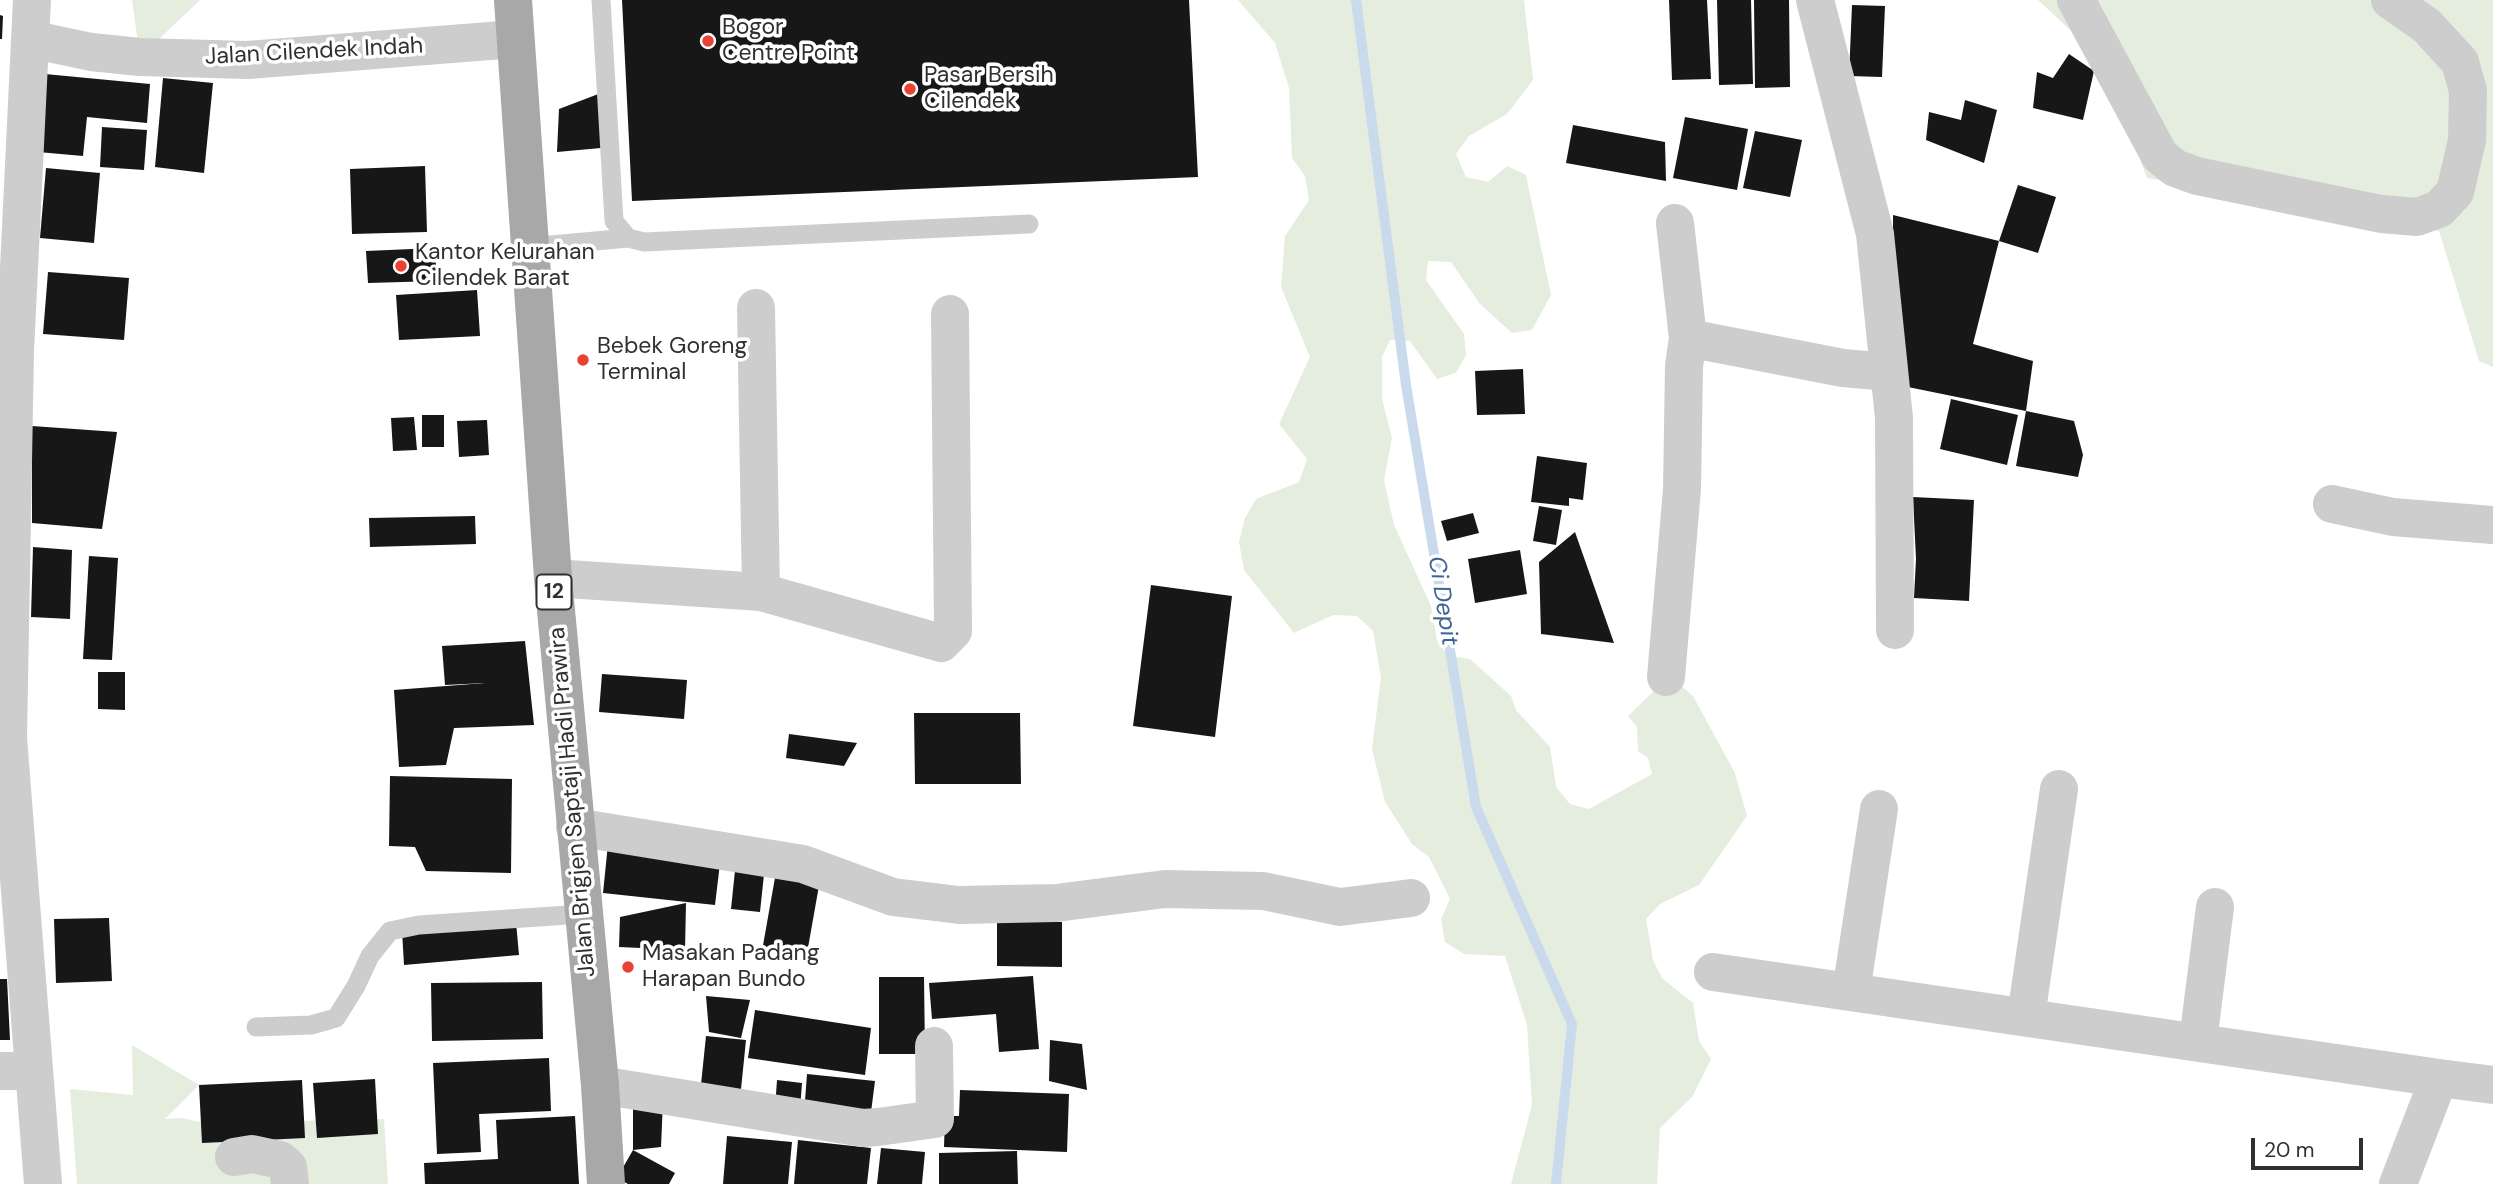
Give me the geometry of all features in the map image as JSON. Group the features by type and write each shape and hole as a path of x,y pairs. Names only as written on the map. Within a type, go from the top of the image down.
{"main road":[{"name":"Jalan Brigjen Saptaji Hadi Prawira","path":"513,0 553,578 600,1086 606,1184"}],"street":[{"path":"32,0 30,39 13,131 4,738 17,1071 43,1184"},
{"path":"1815,0 1868,202 1894,418 1895,630"},
{"path":"2076,0 2160,156 2175,168 2197,176 2354,208 2417,217 2439,209 2455,192 2467,140 2468,91 2460,62 2427,26 2390,0"},
{"name":"Jalan Cilendek Indah","path":"30,39 92,52 140,57 248,60 515,39"},
{"path":"1666,677 1682,489 1684,366 1688,338 1675,223"},
{"path":"756,308 761,592"},
{"path":"553,578 761,592 941,643 953,631 950,314"},
{"path":"1688,338 1843,368 1889,372"},
{"path":"2332,503 2393,517 2493,525"},
{"path":"2026,1017 2059,789"},
{"path":"1851,992 1879,809"},
{"path":"575,827 803,864 892,897 959,905 1056,903 1165,889 1263,891 1340,907 1411,898"},
{"path":"2198,1041 2215,907"},
{"path":"1713,972 2493,1084"},
{"path":"600,1086 863,1128 878,1127 935,1119 934,1046"},
{"path":"2398,1184 2439,1078"},
{"path":"234,1157 252,1154 280,1160 288,1167 290,1184"}],"lane":[{"path":"601,0 614,221 628,238"},
{"path":"529,247 628,238 644,243 1029,224"},
{"path":"256,1027 311,1025 336,1018 356,986 370,956 390,931 419,925 583,914"}],"green space":[{"path":"132,0 200,0 140,57"},
{"path":"1238,0 1524,0 1533,80 1507,114 1469,136 1456,154 1466,177 1488,182 1507,166 1526,175 1551,295 1532,330 1512,333 1480,304 1451,262 1428,261 1426,280 1464,334 1466,355 1456,373 1437,379 1410,341 1390,340 1382,357 1382,399 1392,438 1384,480 1394,525 1431,606 1437,640 1448,656 1470,659 1511,696 1516,710 1550,747 1556,787 1570,804 1589,809 1652,774 1648,758 1638,751 1637,727 1628,716 1655,690 1678,683 1693,696 1735,773 1747,816 1699,885 1660,904 1646,919 1653,960 1662,978 1693,1003 1699,1041 1711,1059 1692,1097 1660,1128 1657,1184 1511,1184 1532,1105 1527,1025 1505,956 1464,954 1445,942 1441,919 1450,899 1429,857 1412,844 1385,802 1372,749 1381,677 1373,631 1357,616 1333,615 1294,633 1244,570 1239,542 1245,518 1256,499 1299,482 1307,459 1279,424 1310,357 1281,287 1285,236 1309,200 1305,176 1292,158 1289,88 1275,43"},
{"path":"2038,0 2493,0 2493,367 2479,361 2439,231 2147,178 2103,61"},
{"path":"132,1045 199,1085 165,1119 182,1118 204,1123 384,1119 388,1184 77,1184 70,1089 133,1095"}],"building":[{"name":"Pasar Bersih Cilendek","path":"622,0 1189,0 1198,177 632,201"},
{"path":"1669,0 1707,0 1711,79 1672,80"},
{"path":"1717,0 1751,0 1753,84 1719,85"},
{"path":"1754,0 1789,0 1790,87 1755,88"},
{"path":"1852,5 1885,6 1882,77 1849,76"},
{"path":"0,15 3,16 2,39 0,39"},
{"path":"2069,54 2094,71 2083,120 2033,108 2037,72 2053,78"},
{"path":"45,74 150,84 147,123 87,117 83,156 38,152"},
{"path":"163,78 213,83 204,173 155,167"},
{"path":"601,93 601,148 557,152 559,109"},
{"path":"1965,100 1997,110 1984,163 1926,140 1929,112 1961,120"},
{"path":"1685,117 1748,129 1737,190 1673,178"},
{"path":"1573,125 1665,142 1666,181 1566,163"},
{"path":"102,127 147,130 144,170 100,167"},
{"path":"1755,131 1802,140 1790,197 1743,188"},
{"path":"425,166 427,232 352,234 350,169"},
{"path":"46,168 100,173 94,243 40,238"},
{"path":"2018,185 2056,197 2038,253 1999,241"},
{"path":"1893,215 1999,241 1973,344 2033,361 2026,411 1893,384"},
{"name":"Kantor Kelurahan Cilendek Barat","path":"435,248 437,281 368,283 366,251"},
{"path":"48,272 129,278 124,340 43,334"},
{"path":"477,290 480,336 399,340 396,295"},
{"path":"1523,369 1525,414 1477,415 1475,371"},
{"path":"1951,399 2018,415 2007,465 1940,449"},
{"path":"2026,411 2074,421 2083,455 2078,477 2016,466"},
{"path":"422,415 444,415 444,447 422,447"},
{"path":"414,417 417,450 393,451 391,418"},
{"path":"487,420 489,455 459,457 457,421"},
{"path":"32,426 117,432 102,529 32,523"},
{"path":"1537,456 1587,463 1583,500 1569,498 1569,506 1531,502"},
{"path":"1913,497 1974,500 1969,601 1914,598 1916,559"},
{"path":"1539,506 1562,510 1556,545 1533,541"},
{"path":"1473,513 1479,533 1447,541 1441,521"},
{"path":"475,516 476,544 370,547 369,518"},
{"path":"1575,532 1614,643 1541,634 1539,562"},
{"path":"33,547 72,550 70,619 31,617"},
{"path":"1520,550 1527,594 1475,603 1468,559"},
{"path":"89,556 118,558 112,660 83,659"},
{"path":"1151,585 1232,596 1215,737 1133,726"},
{"path":"525,641 534,725 454,728 446,765 399,767 394,690 485,683 445,685 442,646"},
{"path":"98,672 125,672 125,710 98,709"},
{"path":"602,674 687,680 684,719 599,712"},
{"path":"914,713 1020,713 1021,784 915,784"},
{"path":"789,734 857,743 844,766 786,758"},
{"path":"390,776 512,779 511,873 426,871 415,847 389,846"},
{"path":"608,844 721,855 715,905 603,893"},
{"path":"736,861 765,865 760,912 731,909"},
{"path":"776,872 820,880 806,959 762,951"},
{"path":"686,903 685,950 619,947 620,917"},
{"path":"109,918 112,981 56,983 54,919"},
{"path":"997,921 1062,922 1062,967 997,966"},
{"path":"516,922 519,955 404,965 402,931"},
{"path":"1033,976 1039,1049 999,1052 996,1014 932,1019 929,983"},
{"path":"879,977 924,977 925,1054 879,1054"},
{"path":"0,979 7,979 10,1040 0,1040"},
{"path":"542,982 543,1039 432,1041 431,983"},
{"path":"706,996 750,1000 741,1038 709,1032"},
{"path":"755,1010 871,1028 865,1075 748,1058"},
{"path":"706,1036 746,1040 740,1099 700,1094"},
{"path":"1050,1040 1082,1044 1087,1090 1049,1081"},
{"path":"549,1058 551,1111 479,1114 481,1152 437,1154 433,1063"},
{"path":"807,1074 875,1081 870,1120 804,1114"},
{"path":"375,1079 378,1134 317,1138 313,1083"},
{"path":"302,1080 305,1138 202,1143 199,1085"},
{"path":"777,1080 802,1083 800,1110 775,1108"},
{"path":"960,1090 1069,1094 1067,1152 944,1147 945,1116 959,1116"},
{"path":"633,1100 663,1101 661,1147 633,1150"},
{"path":"575,1116 579,1184 425,1184 424,1163 498,1159 496,1120"},
{"path":"727,1136 792,1142 788,1184 723,1184"},
{"path":"798,1140 871,1148 867,1184 794,1184"},
{"path":"881,1148 925,1152 922,1184 877,1184"},
{"path":"633,1150 675,1173 669,1184 628,1184 617,1178"},
{"path":"1017,1151 1018,1184 939,1184 939,1153"}],"waterway":[{"name":"Ci Depit","path":"1356,0 1406,385 1476,807 1572,1024 1556,1184"}],"place":[{"name":"Bogor Centre Point","path":"708,41"},
{"name":"Pasar Bersih Cilendek","path":"910,89"},
{"name":"Kantor Kelurahan Cilendek Barat","path":"401,266"},
{"name":"Bebek Goreng Terminal","path":"583,360"},
{"name":"Masakan Padang Harapan Bundo","path":"628,967"}]}
